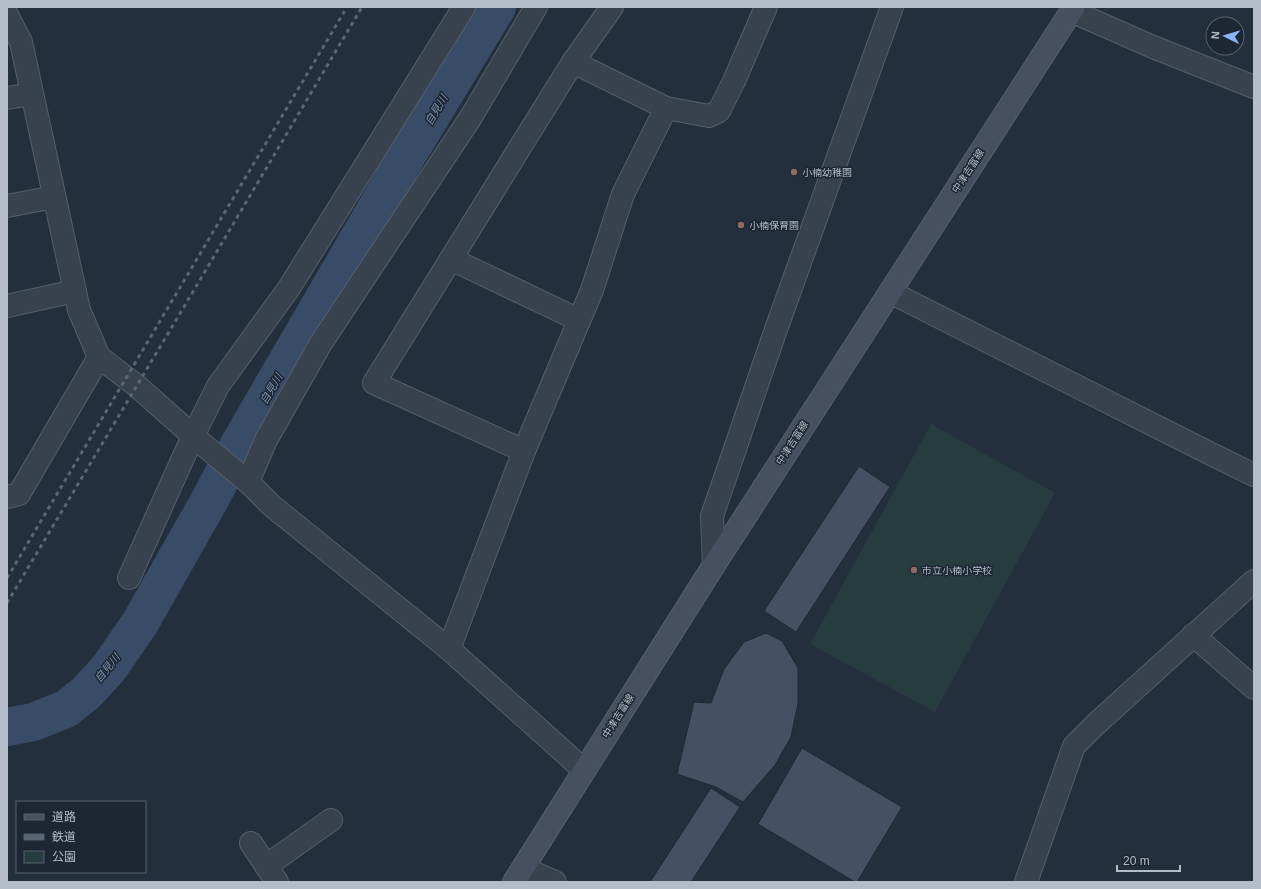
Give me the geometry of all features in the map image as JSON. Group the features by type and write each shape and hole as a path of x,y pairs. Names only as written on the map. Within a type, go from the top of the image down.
{"main road":[{"name":"中津吉富線","path":"519,875 714,565 1072,9"}],"street":[{"path":"129,578 197,439 218,386 289,288 464,7"},
{"path":"248,482 266,440 321,342 471,117 536,7"},
{"path":"524,451 374,383 573,62 612,7"},
{"path":"714,565 712,516 777,325 892,7"},
{"path":"573,62 666,108 709,116 719,111 734,81 762,9"},
{"path":"1072,9 1153,47 1254,87"},
{"path":"7,15 21,42 79,310 99,357 137,386 248,482 272,506 449,649 584,770"},
{"path":"7,98 32,94"},
{"path":"449,649 524,451 592,290 623,194 666,108"},
{"path":"7,206 54,197"},
{"path":"451,259 579,320"},
{"path":"7,306 75,290"},
{"path":"890,292 1254,475"},
{"path":"7,497 19,494 99,357"},
{"path":"1026,882 1074,746 1193,635 1252,588"},
{"path":"1193,635 1254,688"},
{"path":"251,843 271,874 331,820"},
{"path":"519,875 555,882"}],"green space":[{"path":"931,424 1055,493 935,712 810,644"}],"building":[{"path":"859,466 890,487 796,632 764,611"},
{"path":"766,633 782,641 798,668 798,703 791,737 775,765 743,802 716,787 677,774 694,702 711,703 724,669 744,642"},
{"path":"802,748 902,807 857,882 758,824"},
{"path":"711,788 740,807 691,882 650,882"}],"waterway":[{"name":"自見川","path":"7,727 33,722 66,709 86,693 109,668 140,623 208,503 241,441 405,159 497,7"}],"railway":[{"path":"7,578 347,7"},
{"path":"7,603 362,7"}],"place":[{"name":"小楠幼稚園","path":"794,172"},
{"name":"小楠保育園","path":"741,225"},
{"name":"市立小楠小学校","path":"914,570"}]}
